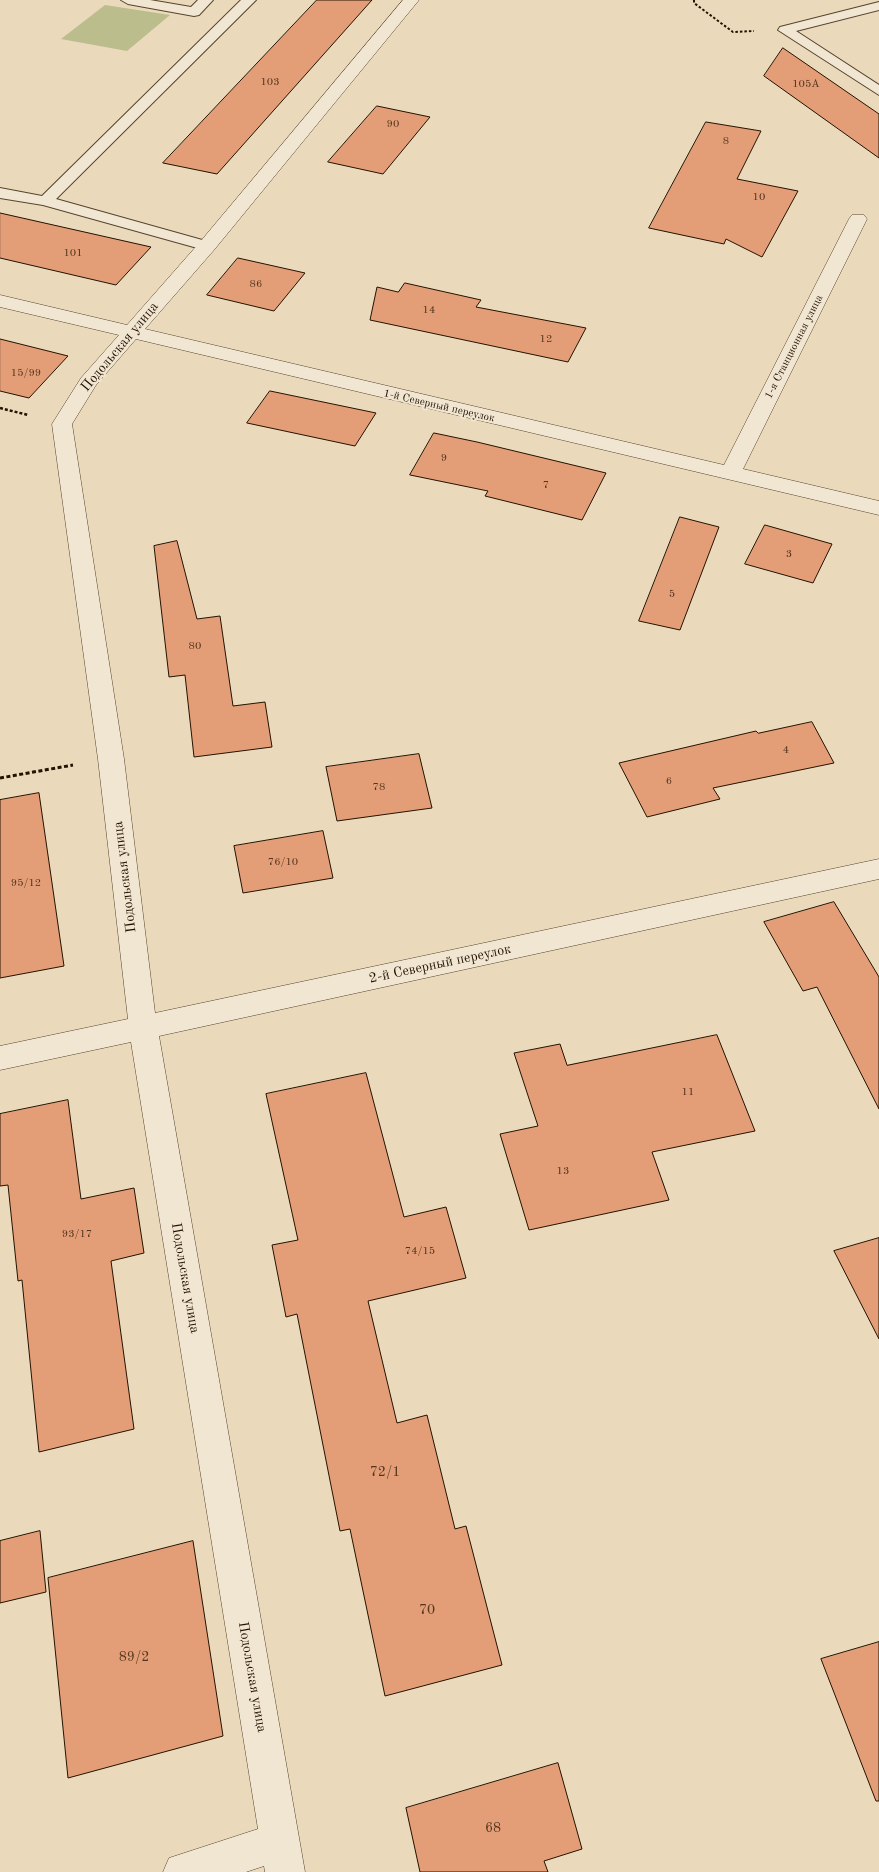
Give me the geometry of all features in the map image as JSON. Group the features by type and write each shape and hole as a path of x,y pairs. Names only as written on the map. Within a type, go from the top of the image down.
{"street":[{"name":"Подольская улица","path":"283,1857 143,1028 111,758 62,424 88,382 207,246 411,0"},
{"name":"1-я Станционная улица","path":"730,474 858,219"},
{"name":"1-й Северный переулок","path":"0,301 879,508"},
{"name":"2-й Северный переулок","path":"0,1058 879,869"},
{"path":"183,1872 283,1857"}],"lane":[{"path":"128,0 194,12 206,0"},
{"path":"44,201 249,0"},
{"path":"879,6 785,30 879,91"},
{"path":"0,193 44,201 207,246"}],"path":[{"path":"0,778 111,758"}],"green space":[{"path":"105,5 170,15 127,51 61,39"}],"building":[{"path":"317,0 372,0 217,174 163,163"},
{"path":"783,48 879,114 879,158 764,76"},
{"path":"377,106 430,117 383,174 328,162"},
{"path":"706,122 761,131 737,179 798,191 762,257 726,239 724,244 649,228"},
{"path":"0,213 151,247 116,285 0,258"},
{"path":"238,258 305,273 274,311 207,295"},
{"path":"405,283 481,300 476,307 586,328 568,362 370,320 377,287 398,292"},
{"path":"0,339 68,356 29,398 0,391"},
{"path":"270,391 376,413 355,446 247,423"},
{"path":"434,433 606,473 582,520 485,496 488,491 410,475"},
{"path":"680,517 719,527 680,630 639,621"},
{"path":"765,525 832,544 813,583 745,564"},
{"path":"177,541 197,619 220,616 233,706 265,702 272,747 194,757 185,675 169,677 154,546"},
{"path":"812,722 834,763 713,788 720,799 647,817 619,763 756,731 758,733"},
{"path":"419,754 432,808 337,821 326,767"},
{"path":"39,793 64,966 0,978 0,800"},
{"path":"323,831 333,878 243,893 234,846"},
{"path":"834,902 879,977 879,1109 817,987 803,991 764,922"},
{"path":"717,1035 755,1131 652,1152 669,1200 529,1230 500,1134 538,1126 514,1053 560,1044 567,1065"},
{"path":"366,1073 404,1217 446,1207 466,1278 368,1301 397,1423 427,1415 455,1529 466,1526 502,1665 385,1696 350,1529 340,1531 297,1314 286,1317 272,1245 298,1240 266,1094"},
{"path":"68,1100 81,1199 134,1188 144,1253 111,1261 134,1429 39,1452 22,1280 18,1281 8,1185 0,1186 0,1114"},
{"path":"879,1238 879,1339 834,1251"},
{"path":"40,1531 46,1592 0,1603 0,1541"},
{"path":"193,1541 223,1736 68,1778 48,1578"},
{"path":"879,1642 879,1801 876,1801 821,1659"},
{"path":"558,1763 582,1849 544,1861 548,1872 420,1872 406,1808"}]}
